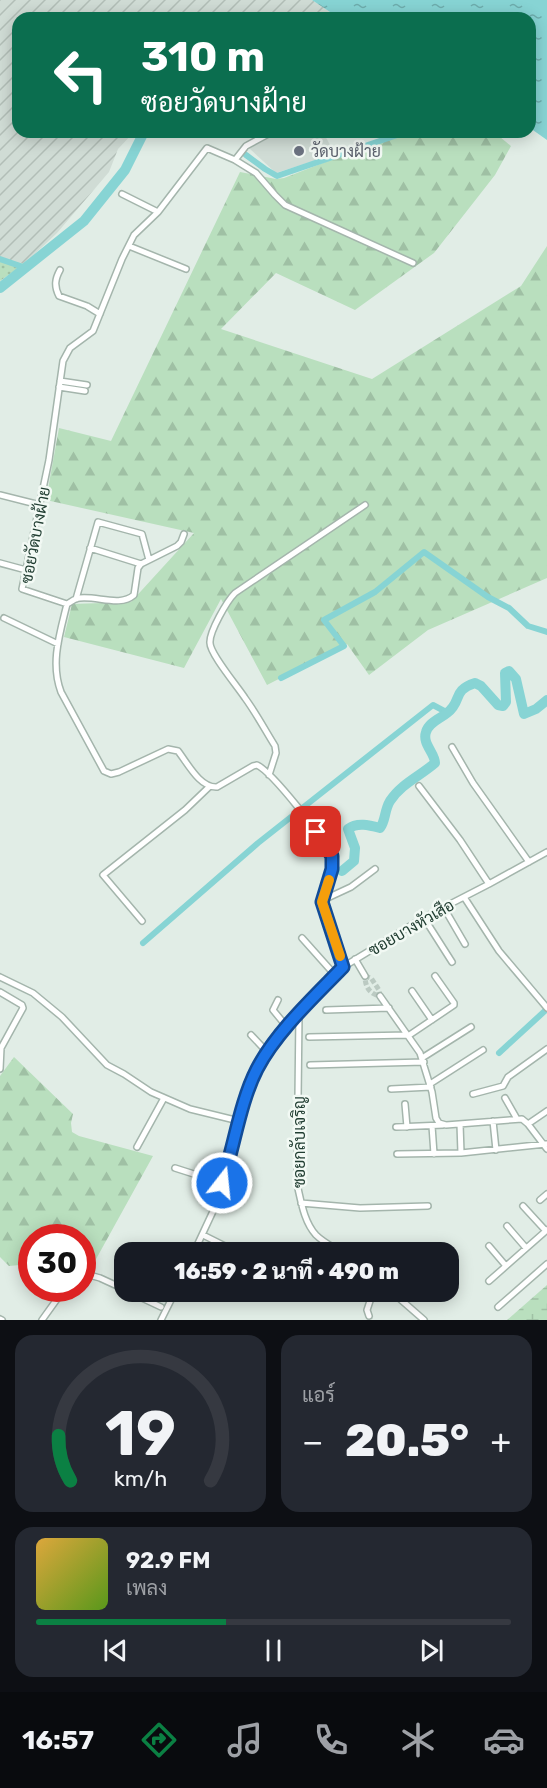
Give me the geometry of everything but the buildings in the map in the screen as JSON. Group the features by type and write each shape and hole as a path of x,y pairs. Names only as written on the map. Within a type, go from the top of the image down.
{"street":[{"path":"261,138 246,146 235,160 256,172 285,205 413,263"},
{"name":"ซอยวัดบางฝ้าย","path":"67,604 22,589 40,505 66,352 93,331 134,235 158,212 207,148 235,160"},
{"path":"122,194 158,212"},
{"path":"129,246 186,269"},
{"path":"60,270 55,280 58,296 87,306 100,314"},
{"path":"59,384 86,388"},
{"path":"0,495 40,505"},
{"path":"269,775 276,753 275,746 247,700 211,649 210,639 223,609 235,593 365,505"},
{"path":"76,599 98,522 142,534 149,560"},
{"path":"184,534 182,542 177,546 141,564 138,568 134,595 130,598 115,600 81,598 67,604 58,644 55,667 57,680 104,771 111,774 119,772 168,748 178,751 202,782 209,787 217,787 253,766 261,767 269,775 302,813 332,856 332,869 323,907 343,967"},
{"path":"90,548 141,564"},
{"path":"0,563 26,570"},
{"path":"4,618 58,644"},
{"path":"452,747 473,783 529,862"},
{"path":"419,786 460,840 489,884"},
{"path":"142,921 103,875 185,810 209,787"},
{"name":"ซอยบางหัวเสือ","path":"199,1242 215,1208 239,1121 254,1077 287,1027 343,967 424,918 547,852"},
{"path":"323,900 351,887 375,869"},
{"path":"464,897 499,951 545,1006"},
{"path":"444,908 465,944"},
{"path":"424,918 452,962"},
{"path":"302,938 335,975"},
{"path":"355,959 365,976"},
{"path":"309,1037 408,1035 453,1007 454,1003 435,976"},
{"path":"0,977 33,993 62,1017 107,1065 151,1092 190,1109 239,1121"},
{"path":"412,991 432,1020"},
{"path":"0,992 22,1005 23,1008 1,1048 0,1069"},
{"path":"380,996 423,1060 431,1086 436,1118 440,1123 446,1125"},
{"path":"278,1000 273,1010 287,1027"},
{"path":"326,1010 389,1008"},
{"name":"ซอยกลับเจริญ","path":"299,1014 297,1184 307,1220 317,1236 326,1242"},
{"path":"310,1065 423,1060 471,1027"},
{"path":"251,1035 268,1053"},
{"path":"473,1094 503,1086 508,1077 547,1049"},
{"path":"391,1089 431,1086 483,1050"},
{"path":"137,1147 164,1098"},
{"path":"505,1098 518,1119"},
{"path":"405,1104 407,1127"},
{"path":"528,1124 547,1111"},
{"path":"396,1127 518,1119 524,1120 546,1146"},
{"path":"493,1121 496,1150"},
{"path":"460,1124 461,1153"},
{"path":"432,1126 434,1154"},
{"path":"397,1154 461,1153 546,1146"},
{"path":"176,1168 222,1183"},
{"path":"540,1200 547,1194"},
{"path":"301,1203 360,1208 428,1206"},
{"path":"489,1281 546,1230 523,1206"},
{"path":"507,1226 526,1248"},
{"path":"203,1235 217,1242"},
{"path":"489,1246 506,1266"},
{"path":"498,1308 547,1264"},
{"path":"96,1277 114,1284"},
{"path":"42,1320 54,1302"},
{"path":"150,1302 164,1309"},
{"path":"160,1320 169,1302"},
{"path":"369,1316 370,1302"},
{"path":"403,1302 424,1320"}],"shaded area":[{"path":"0,0 312,0 330,12 12,12 12,138 128,138 118,149 109,172 57,233 24,264 0,257"},
{"path":"270,138 326,138 335,154 276,173 249,148"}],"green space":[{"path":"394,138 501,138 511,146 495,175 434,253 355,310 276,273 221,329 372,379 521,286 547,246 547,578 428,630 369,675 347,644 267,685 221,599 184,668 64,637 72,604 131,602 194,533 46,500 59,428 111,441 240,172 276,179 284,178"},
{"path":"0,257 24,264 0,281"},
{"path":"14,1057 73,1114 72,1132 79,1136 153,1156 96,1259 96,1224 18,1224 18,1265 9,1266 0,1257 0,1076"},
{"path":"547,1285 547,1320 507,1320"}],"water":[{"path":"312,0 547,0 547,140 536,132 536,12 330,12"}],"waterway":[{"path":"0,288 84,221 125,170 141,138"},
{"path":"246,155 277,176 388,138"},
{"path":"0,259 26,268"},
{"path":"281,678 344,646 324,620 375,592 424,552 488,597 509,608 528,626 547,632"},
{"path":"342,871 354,861 355,848 348,829 359,825 380,828 394,795 435,763 425,736 427,729 452,709 463,689 475,683 481,686 498,705 503,706 506,702 505,673 509,671 516,679 524,714 536,709 547,700"},
{"path":"143,943 258,843 433,705 448,713"},
{"path":"499,1053 547,1009"}],"tunnel":[{"path":"365,976 371,978 380,996 368,989 365,976"}],"slow traffic":[{"path":"329,880 322,902 340,956"}],"place":[{"name":"วัดบางฝ้าย","path":"299,151"}],"route":[{"path":"222,1183 239,1121 254,1077 263,1059 287,1027 343,967 322,902 332,869 332,856 316,832"}]}
